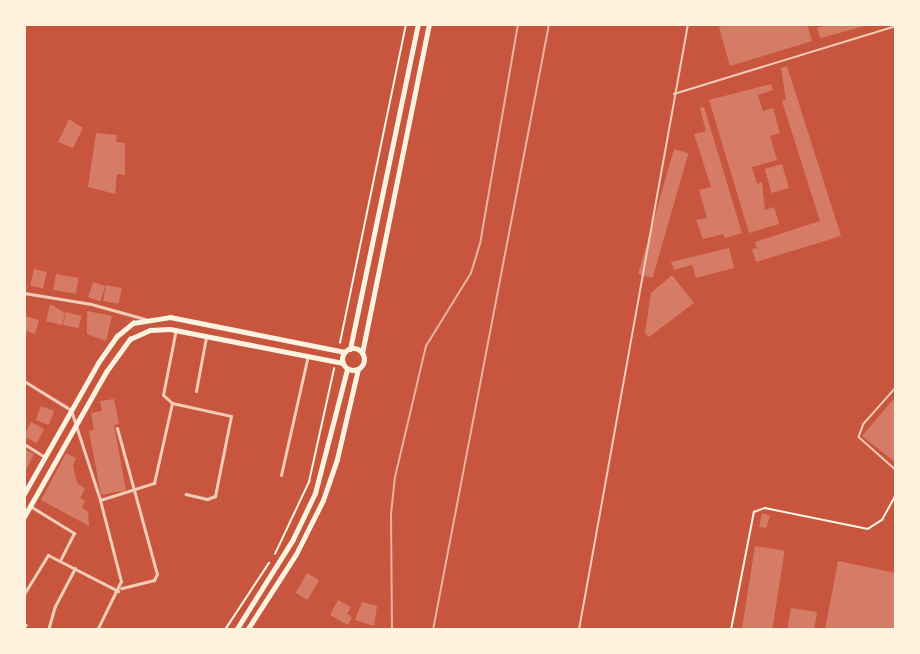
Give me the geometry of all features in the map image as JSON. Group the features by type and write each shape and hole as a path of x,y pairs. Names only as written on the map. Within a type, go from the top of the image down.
{"main road":[{"path":"343,363 348,350 418,24"},
{"path":"247,630 296,554 323,500 337,459 358,369 364,360 362,353 429,24"},
{"path":"24,494 71,410 117,336 133,323 146,319 170,317 362,353"},
{"path":"24,515 114,357 130,339 156,329 176,329 343,363 347,369 333,434 315,492 293,539 236,630"},
{"path":"347,369 358,369"}],"street":[{"path":"24,293 91,304 146,319"},
{"path":"176,329 163,395 172,403 231,416 215,496 207,499 186,494"},
{"path":"196,391 207,335"},
{"path":"281,475 308,355"},
{"path":"24,381 71,410 100,500 120,573 119,590 97,630"},
{"path":"100,500 154,483 172,403"},
{"path":"24,594 46,556 61,559 119,590 154,580 157,574 136,489 117,428"},
{"path":"24,444 45,457"},
{"path":"30,506 74,533 61,559"},
{"path":"48,630 55,606 75,568"}],"lane":[{"path":"579,630 673,94 688,24"},
{"path":"673,94 896,26"},
{"path":"896,388 864,424 859,437 896,470"}],"path":[{"path":"338,350 406,24"},
{"path":"225,630 273,558 298,510 318,449 336,361"},
{"path":"731,630 754,512 765,508 868,529 882,520 896,495"}],"building":[{"path":"727,24 807,24 812,41 730,66 719,27"},
{"path":"831,24 869,25 820,38 817,28"},
{"path":"787,66 841,236 756,262 752,249 757,248 755,242 820,221 782,101 786,100 781,68"},
{"path":"771,84 773,90 758,95 763,111 773,108 780,133 770,136 777,160 752,167 757,184 762,182 765,210 774,207 779,224 749,233 709,100"},
{"path":"704,107 742,233 725,238 723,234 703,239 696,220 707,218 699,190 711,187 694,134 706,131 700,108"},
{"path":"69,119 83,128 73,148 58,142"},
{"path":"96,133 117,135 116,142 125,143 125,175 117,174 115,194 88,187"},
{"path":"674,149 688,153 653,278 638,274"},
{"path":"782,164 789,188 772,193 765,169"},
{"path":"729,248 734,268 696,278 692,265 674,270 671,262"},
{"path":"34,269 47,272 43,288 30,286"},
{"path":"56,274 79,278 76,294 53,290"},
{"path":"672,275 694,303 649,337 645,333 651,293"},
{"path":"93,282 105,286 100,301 88,297"},
{"path":"106,285 122,288 119,304 103,301"},
{"path":"50,304 65,313 62,325 46,321"},
{"path":"87,311 112,316 106,341 87,334"},
{"path":"66,312 82,316 78,328 63,325"},
{"path":"25,316 39,320 35,334 24,330"},
{"path":"896,396 896,463 862,436"},
{"path":"114,399 119,424 114,425 126,490 101,495 89,431 94,430 91,413 102,411 100,401"},
{"path":"41,406 54,411 49,425 36,420"},
{"path":"31,422 44,429 37,443 24,436"},
{"path":"24,449 34,454 24,474"},
{"path":"66,453 76,458 73,466 77,483 85,489 80,498 85,501 82,508 88,512 89,526 41,500"},
{"path":"762,513 770,516 766,528 759,527"},
{"path":"755,546 785,551 772,630 742,630"},
{"path":"838,561 896,573 896,630 825,630"},
{"path":"307,573 319,580 308,600 296,593"},
{"path":"338,600 351,607 347,614 352,617 348,625 330,615"},
{"path":"362,602 377,606 374,626 355,620"},
{"path":"791,608 817,612 814,630 787,630"}],"railway":[{"path":"392,630 391,514 395,477 426,346 471,273 480,244 518,24"},
{"path":"433,630 549,24"}]}
